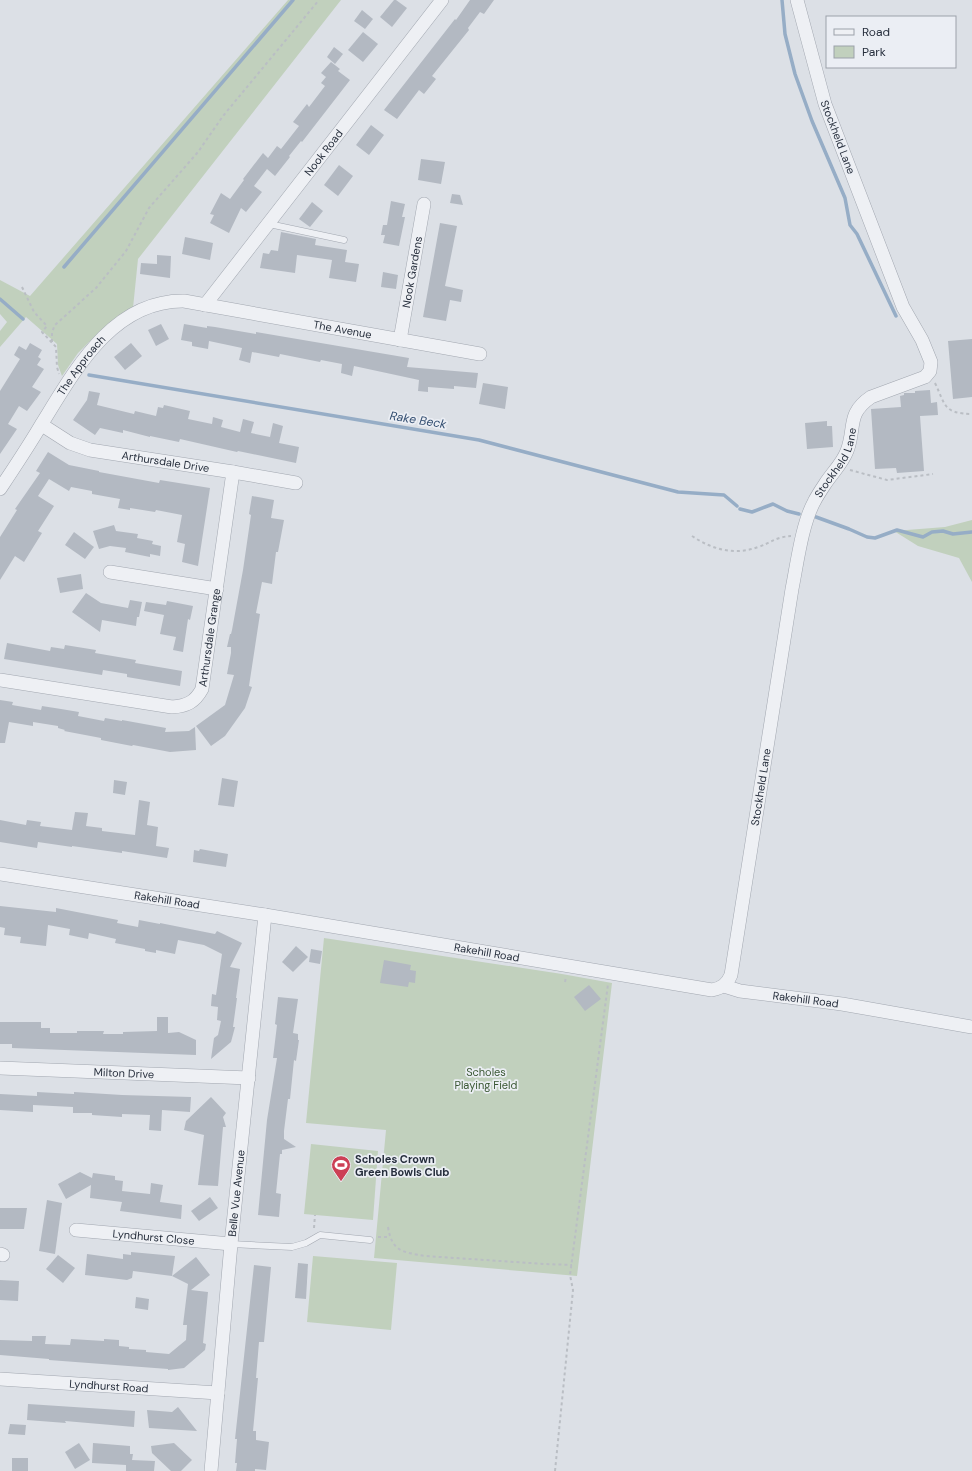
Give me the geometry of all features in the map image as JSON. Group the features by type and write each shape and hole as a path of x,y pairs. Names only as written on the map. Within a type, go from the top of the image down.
{"street":[{"name":"Nook Road","path":"205,305 442,0"},
{"name":"Stockheld Lane","path":"724,986 731,975 792,589 805,525 813,504 825,483 840,466 847,451 851,437 854,416 864,402 870,397 925,377 930,371 931,362 922,340 903,307 825,104 797,0"},
{"name":"Nook Gardens","path":"400,340 424,204"},
{"name":"The Approach","path":"0,489 42,425 66,384 95,345 136,313 152,306 169,301 184,301 205,305"},
{"name":"The Avenue","path":"205,305 480,354"},
{"name":"Arthursdale Drive","path":"42,425 70,444 90,450 296,483"},
{"name":"Arthursdale Grange","path":"0,680 172,707 182,707 197,697 202,689 233,472"},
{"path":"110,572 217,589"},
{"name":"Rakehill Road","path":"0,874 266,915 712,990 724,986 740,991 842,1004 972,1027"},
{"name":"Belle Vue Avenue","path":"211,1471 231,1244 266,915"},
{"name":"Milton Drive","path":"0,1068 248,1078"},
{"name":"Lyndhurst Close","path":"76,1230 231,1244"},
{"name":"Lyndhurst Road","path":"0,1379 218,1393"}],"lane":[{"path":"269,224 344,240"},
{"path":"231,1244 292,1247 306,1243 320,1235 370,1240"}],"path":[{"path":"52,342 52,332 55,325 96,288 121,258 149,208 198,152 223,116 319,0"},
{"path":"22,287 34,312 47,326 42,332 52,342 56,349 58,372 66,384"},
{"path":"930,371 942,402 947,408 952,412 959,414 972,414"},
{"path":"840,466 859,473 887,480 933,474"},
{"path":"692,536 707,545 733,551 759,547 767,542 785,536 803,536"},
{"path":"555,1471 573,1290 570,1280 609,973"},
{"path":"388,1227 389,1237 392,1244 406,1253 425,1256 572,1265"}],"green space":[{"path":"288,0 341,0 138,259 133,308 89,342 78,353 62,376 58,365 57,344 26,317 0,347 0,331 7,322 0,314 0,280 30,296"},
{"path":"972,520 972,582 959,558 918,546 894,531 945,527"},
{"name":"Scholes Playing Field","path":"324,938 612,983 577,1276 374,1258 386,1130 306,1123"},
{"name":"Scholes Crown Green Bowls Club","path":"311,1144 378,1151 373,1220 304,1214"},
{"path":"313,1256 397,1263 391,1330 307,1322"}],"building":[{"path":"394,0 407,8 392,27 380,17"},
{"path":"470,0 494,0 484,14 480,12 468,28 469,30 432,76 436,79 424,94 419,90 397,119 384,110 455,19 456,20"},
{"path":"362,10 373,19 365,29 354,21"},
{"path":"363,32 378,44 363,62 348,50"},
{"path":"334,47 343,54 335,64 327,57"},
{"path":"331,62 340,69 338,71 350,80 302,142 301,141 289,156 290,157 275,176 267,169 254,186 262,192 246,212 241,208 229,233 210,223 214,215 210,214 221,193 230,199 263,153 268,158 277,146 281,149 299,126 293,122 307,104 309,107 325,86 321,83 326,77 321,73"},
{"path":"371,125 384,135 369,155 356,145"},
{"path":"421,159 445,162 441,184 418,180"},
{"path":"339,165 353,176 338,196 324,185"},
{"path":"452,194 460,195 463,205 450,203"},
{"path":"391,201 405,204 402,217 405,217 399,246 383,243 385,235 381,235 383,225 387,225"},
{"path":"312,202 323,211 310,227 299,219"},
{"path":"440,223 457,226 445,286 463,290 461,302 450,300 446,321 423,317"},
{"path":"281,232 316,239 315,245 347,250 345,262 359,264 356,282 329,278 332,260 297,255 295,273 260,268 263,253 269,254 271,250 278,251"},
{"path":"185,237 213,243 210,260 182,254"},
{"path":"157,255 171,256 170,278 140,274 141,263 157,264"},
{"path":"383,272 398,275 396,289 381,287"},
{"path":"161,324 169,339 156,346 148,330"},
{"path":"184,324 207,328 207,326 215,327 256,334 256,332 409,358 407,367 478,373 476,388 454,386 454,389 428,387 428,392 418,391 419,380 354,366 352,376 341,373 342,364 321,360 320,362 280,354 279,357 252,352 250,363 239,360 242,348 209,341 208,349 192,346 192,342 181,340"},
{"path":"972,339 972,397 953,399 948,341"},
{"path":"30,343 42,350 38,357 41,359 37,365 44,369 32,387 41,392 27,411 19,406 8,424 17,429 0,454 0,391 20,359 14,355 19,346 26,350"},
{"path":"131,343 142,356 125,370 114,357"},
{"path":"483,383 508,387 505,409 479,404"},
{"path":"930,390 931,403 937,402 938,415 920,416 924,471 897,473 896,468 875,469 871,409 901,407 900,396 904,395 904,393 915,393 915,391"},
{"path":"89,391 100,393 97,405 134,414 135,411 156,416 158,407 163,408 164,405 190,411 188,419 212,424 213,417 223,420 221,427 240,432 243,419 254,422 251,433 270,437 273,423 283,426 279,443 299,447 296,463 180,439 179,442 123,430 123,433 100,428 95,435 73,420 87,400"},
{"path":"827,421 827,426 832,426 833,447 807,449 805,423"},
{"path":"48,452 69,465 99,472 159,483 160,480 210,488 198,566 182,562 185,544 177,542 182,515 156,510 155,512 130,508 130,510 118,508 120,499 92,494 92,491 71,487 69,491 49,479 38,496 54,506 38,531 42,533 24,562 15,556 0,580 0,537 17,510 15,509 40,473 36,471"},
{"path":"252,496 274,500 271,518 284,520 278,552 276,552 272,584 262,582 256,613 260,614 249,686 252,687 245,708 225,736 211,746 196,726 225,705 234,675 227,674 231,647 227,647 232,630 243,570 251,515 249,514"},
{"path":"114,525 116,531 138,534 137,538 153,541 152,544 161,546 160,556 150,554 150,557 125,552 126,548 110,546 99,549 93,531"},
{"path":"74,532 94,547 85,559 65,545"},
{"path":"81,574 83,589 60,593 57,578"},
{"path":"86,593 101,603 128,608 130,600 142,602 139,617 137,617 136,626 102,620 100,632 72,612"},
{"path":"167,601 193,606 190,620 188,619 183,652 173,650 176,637 160,634 164,615 144,611 146,602 166,605"},
{"path":"7,643 50,651 51,647 64,649 65,645 96,650 95,653 136,660 135,663 182,671 180,686 127,677 127,674 103,670 102,675 4,659"},
{"path":"0,700 13,702 12,705 41,710 42,706 79,712 78,716 104,721 105,718 166,728 165,732 189,731 195,727 196,750 170,752 132,746 64,731 65,730 58,728 58,726 33,722 33,726 9,722 5,743 0,743"},
{"path":"222,778 238,781 234,807 218,805"},
{"path":"114,780 127,782 125,795 113,793"},
{"path":"139,800 150,802 147,825 158,827 156,846 169,848 167,858 122,851 122,853 38,842 37,848 0,842 0,820 26,825 27,820 41,822 40,826 72,830 75,812 88,813 86,826 102,828 102,831 135,835"},
{"path":"200,849 228,854 226,867 193,862 194,850 199,851"},
{"path":"0,906 56,912 56,908 118,920 117,923 138,927 139,920 215,934 217,931 242,943 230,967 240,969 233,1027 235,1027 231,1042 211,1059 214,1038 218,1035 221,1021 217,1020 218,1007 211,1006 212,994 216,995 222,954 204,945 178,940 175,954 156,950 156,953 145,951 145,949 115,943 116,939 89,933 88,939 69,935 70,929 48,925 46,946 20,943 21,937 4,935 5,928 0,927"},
{"path":"296,946 308,957 293,972 282,962"},
{"path":"311,949 322,951 320,964 309,962"},
{"path":"384,960 411,965 410,970 416,971 415,983 409,982 408,987 380,983"},
{"path":"589,985 601,999 585,1011 574,997"},
{"path":"278,997 298,999 293,1033 298,1034 299,1040 296,1061 294,1060 290,1099 288,1099 284,1131 284,1139 296,1147 282,1150 282,1154 280,1154 276,1193 281,1194 279,1217 258,1215 267,1120 277,1058 273,1058 277,1025 275,1024"},
{"path":"157,1017 168,1017 168,1033 179,1032 196,1040 196,1055 12,1048 12,1044 0,1044 0,1022 41,1022 41,1028 50,1028 50,1033 104,1031 103,1034 123,1034 123,1032 157,1031"},
{"path":"37,1092 74,1094 74,1092 191,1097 190,1112 162,1110 161,1131 149,1130 150,1115 122,1114 122,1117 92,1115 92,1113 73,1113 73,1107 33,1105 33,1112 0,1110 0,1094 37,1096"},
{"path":"211,1097 226,1113 223,1117 226,1127 223,1127 218,1186 198,1185 204,1135 184,1130 186,1121"},
{"path":"80,1172 92,1178 93,1173 115,1176 115,1180 123,1181 122,1191 150,1194 151,1183 163,1185 160,1202 182,1205 181,1219 120,1211 122,1202 90,1198 91,1185 66,1199 58,1184"},
{"path":"210,1197 218,1208 199,1221 191,1211"},
{"path":"47,1200 62,1203 55,1254 39,1251"},
{"path":"0,1208 27,1208 24,1229 0,1229"},
{"path":"131,1252 175,1256 172,1276 133,1271 132,1278 127,1280 85,1275 87,1254 123,1259 123,1254 131,1255"},
{"path":"58,1255 75,1268 63,1283 46,1269"},
{"path":"196,1257 210,1275 191,1290 208,1292 203,1343 206,1344 205,1350 184,1368 168,1370 0,1355 0,1340 32,1341 32,1336 46,1336 45,1344 70,1345 71,1339 104,1341 104,1339 119,1340 119,1346 129,1347 129,1349 169,1354 186,1340 187,1325 183,1325 188,1284 172,1276"},
{"path":"298,1263 308,1264 306,1299 295,1298"},
{"path":"254,1265 271,1267 264,1342 259,1342 256,1378 258,1378 253,1431 256,1431 256,1440 269,1442 266,1470 255,1469 255,1471 236,1471 237,1463 235,1463 237,1439 235,1439"},
{"path":"0,1280 19,1281 18,1301 0,1300"},
{"path":"136,1297 149,1299 148,1310 135,1308"},
{"path":"28,1404 135,1411 134,1427 65,1421 66,1423 27,1420"},
{"path":"178,1407 197,1431 149,1428 147,1410 172,1412"},
{"path":"10,1424 26,1425 25,1435 8,1434"},
{"path":"79,1443 90,1460 75,1469 65,1452"},
{"path":"93,1443 130,1446 130,1454 133,1454 132,1460 155,1461 154,1471 126,1471 126,1465 92,1463"},
{"path":"174,1443 192,1460 181,1471 171,1471 152,1453 151,1446"},
{"path":"12,1458 28,1458 28,1471 12,1471"}],"waterway":[{"path":"64,267 293,0"},
{"path":"782,0 785,34 795,74 812,121 845,198 850,225 857,234 896,316"},
{"name":"Rake Beck","path":"0,299 23,319"},
{"name":"Rake Beck","path":"89,375 479,440 678,492 724,495 737,506"},
{"name":"Rake Beck","path":"740,509 752,512 773,504 787,511 799,514"},
{"name":"Rake Beck","path":"816,517 867,537 875,538 897,530 923,537 932,532 943,531 953,534 972,532"}],"place":[{"name":"Scholes Crown Green Bowls Club","path":"341,1182"}]}
